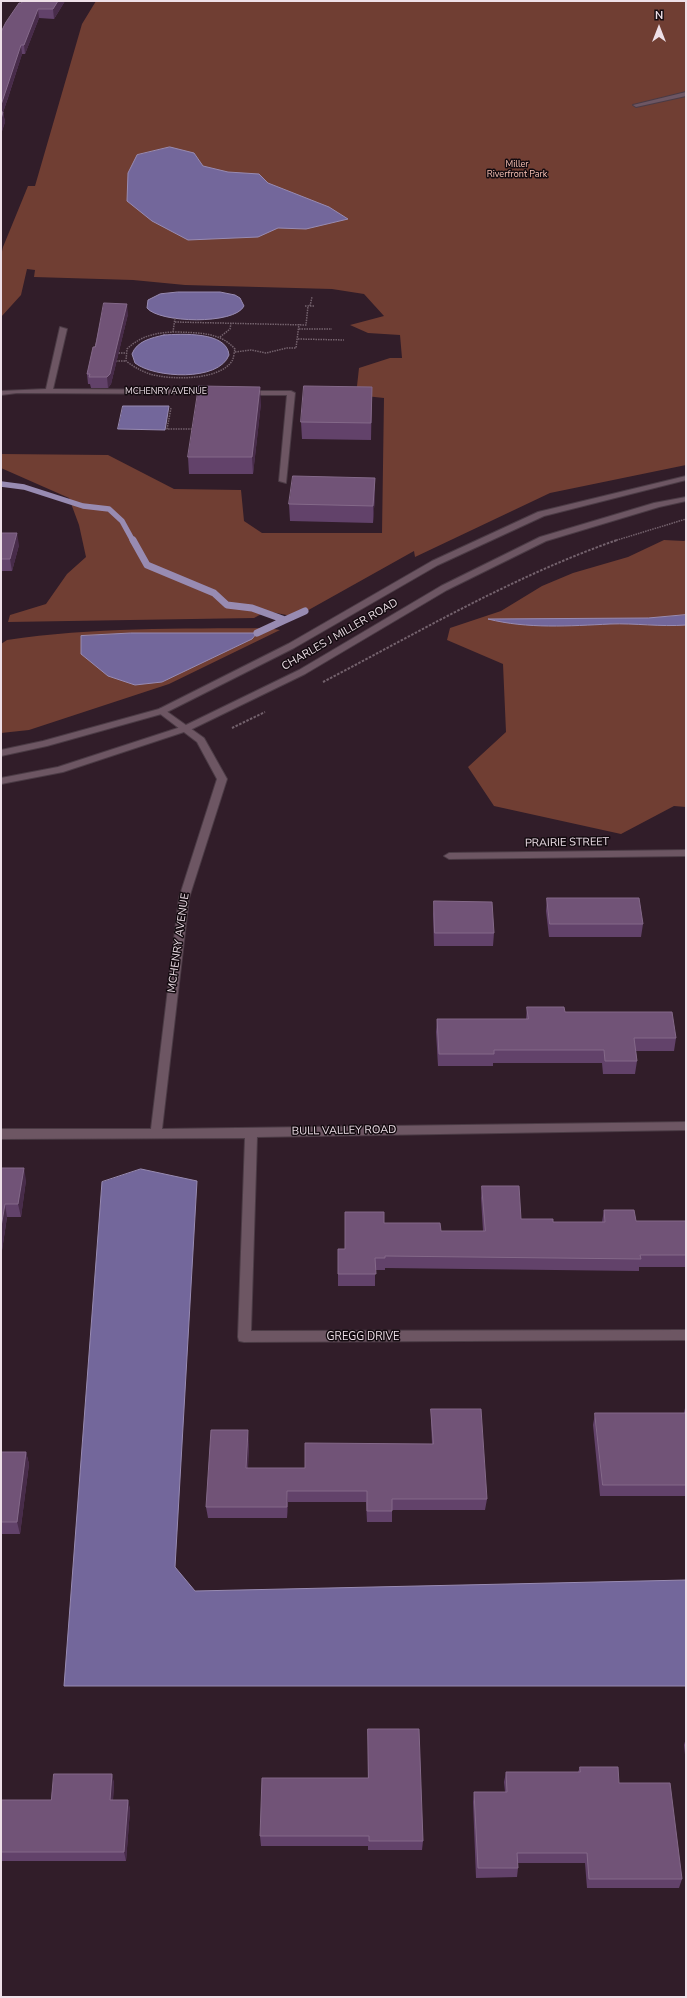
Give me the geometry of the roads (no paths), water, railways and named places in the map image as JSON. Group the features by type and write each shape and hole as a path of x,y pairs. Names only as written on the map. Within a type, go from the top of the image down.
{"street":[{"path":"636,105 686,94"},
{"path":"48,391 64,329"},
{"name":"MCHENRY AVENUE","path":"1,393 17,390 222,392"},
{"path":"238,392 291,393 283,482"},
{"name":"CHARLES J MILLER ROAD","path":"1,753 44,744 162,711 291,646 435,563 541,514 686,478"},
{"name":"CHARLES J MILLER ROAD","path":"1,781 60,770 187,728 302,672 444,588 543,539 657,505 686,499"},
{"name":"MCHENRY AVENUE","path":"156,1133 184,898 222,779 201,740 187,728 162,711"},
{"name":"PRAIRIE STREET","path":"449,856 686,853"},
{"name":"BULL VALLEY ROAD","path":"1,1134 252,1133 686,1126"},
{"name":"GREGG DRIVE","path":"252,1133 244,1337 686,1335"}],"waterway":[{"path":"1,484 24,487 83,506 109,509 122,521 133,541"},
{"path":"133,540 147,565 214,593 227,605 252,608 285,620"},
{"path":"285,620 305,611"},
{"path":"257,633 285,620"}],"park label":[{"name":"Miller Riverfront Park","path":"517,170"}]}
